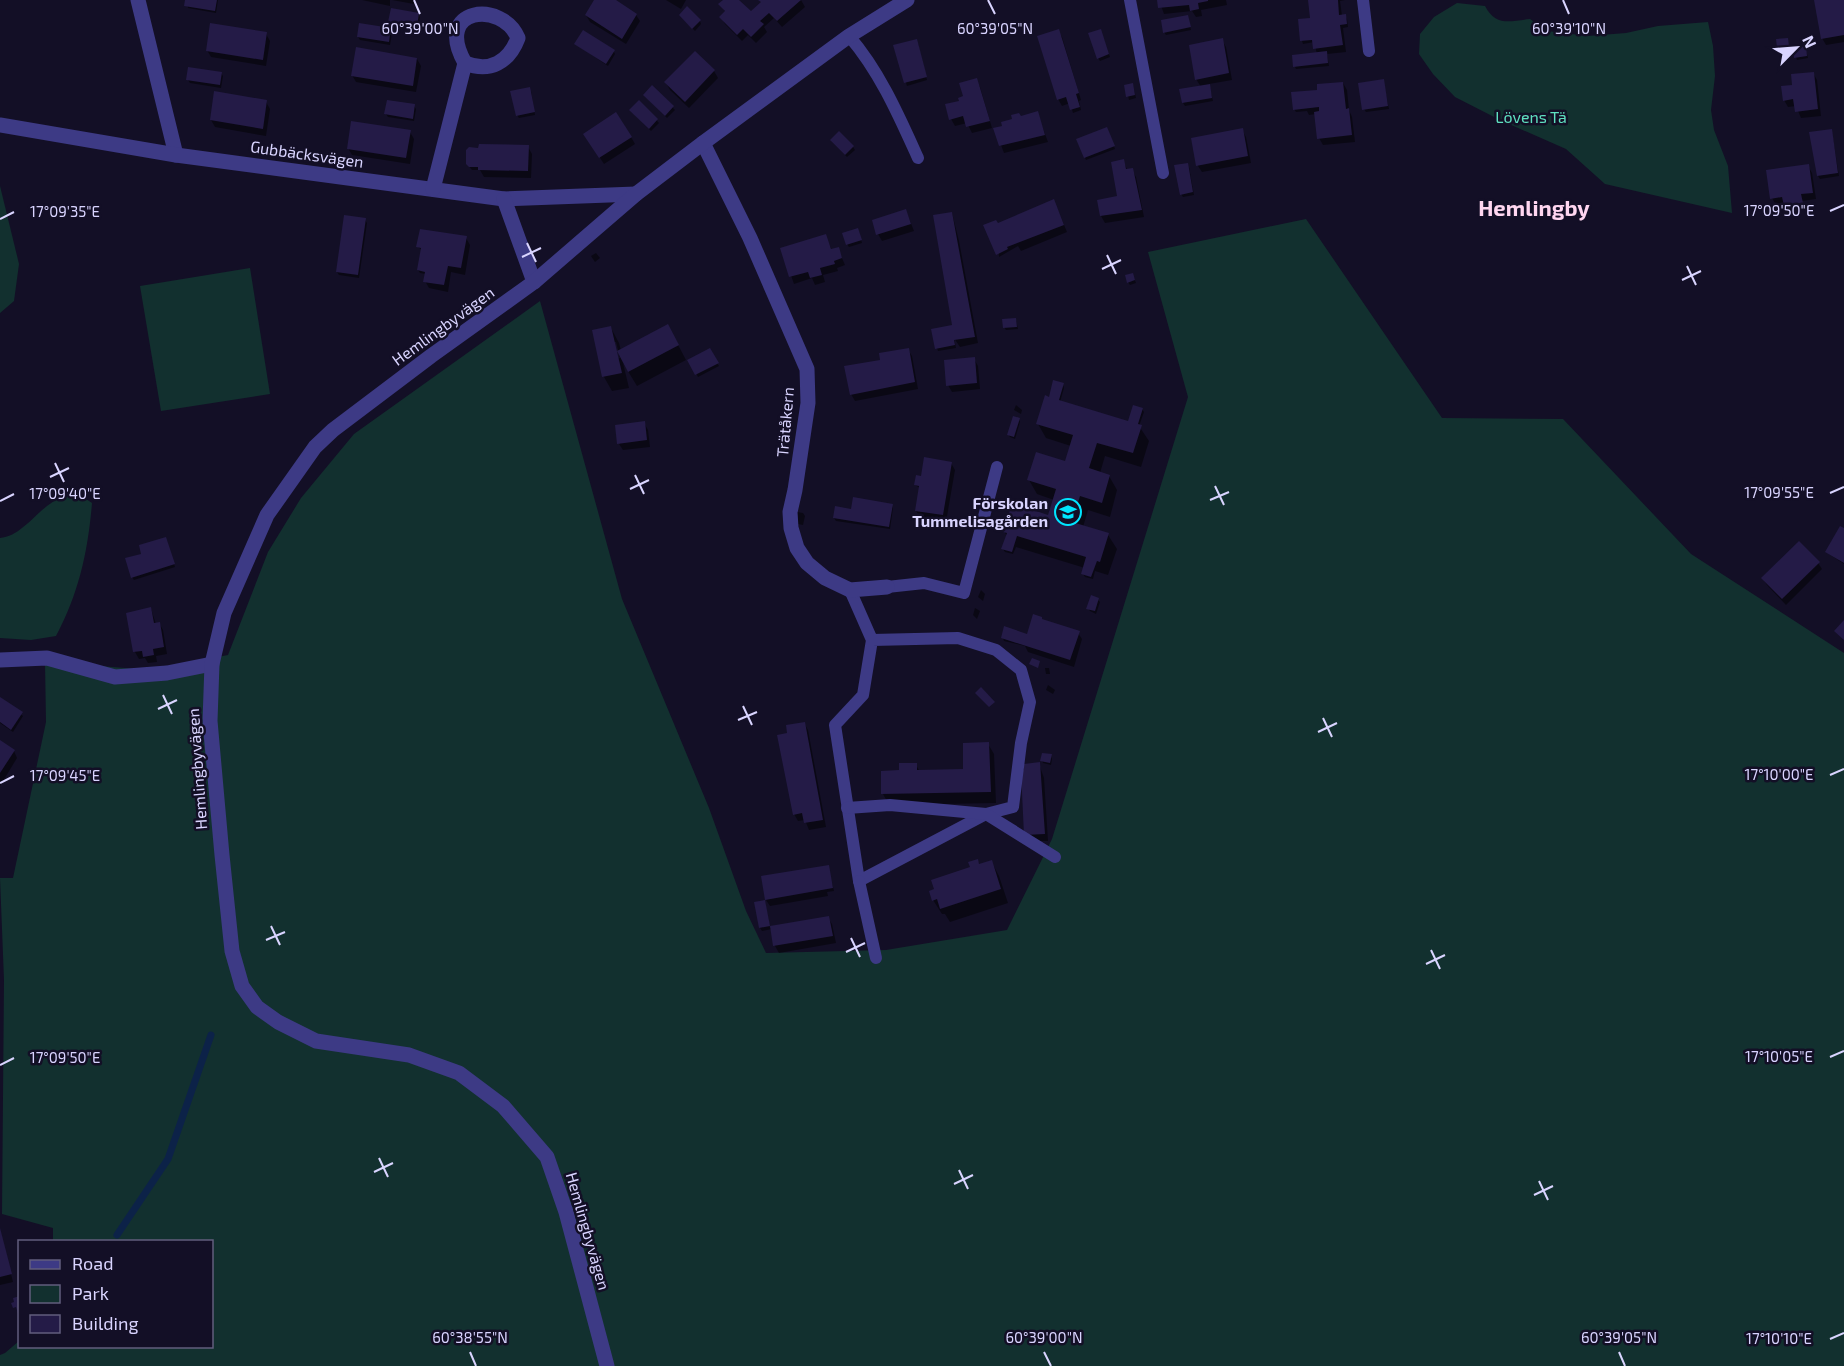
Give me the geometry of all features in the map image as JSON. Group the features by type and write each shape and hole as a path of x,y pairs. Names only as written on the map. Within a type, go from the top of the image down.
{"street":[{"path":"138,0 176,155"},
{"path":"876,0 886,13"},
{"name":"Hemlingbyvägen","path":"607,1366 566,1212 547,1157 503,1106 459,1073 409,1055 316,1041 278,1023 257,1007 242,986 232,951 222,855 210,721 212,664 224,613 267,514 315,447 333,430 431,356 534,282 636,194 703,143 849,36 907,0"},
{"path":"433,189 465,63 458,51 455,36 457,24 470,7 480,3 494,4 503,10 515,26 518,38 505,60 485,66 465,63"},
{"name":"Gubbäcksvägen","path":"0,125 176,155 504,199 636,194"},
{"name":"Trätåkern","path":"703,143 750,238 807,369 808,403 790,512 791,528 797,548 807,563 825,578 850,591"},
{"path":"504,199 534,282"},
{"path":"850,591 887,587"},
{"path":"0,660 47,658 115,677 167,673 212,664"}],"lane":[{"path":"1130,0 1163,173"},
{"path":"1363,0 1369,51"},
{"path":"849,36 874,71 896,110 918,158"},
{"path":"887,587 924,583 964,593 997,467"},
{"path":"850,591 872,640 863,695 835,725 859,881 876,958"},
{"path":"859,881 986,814 1013,807 1021,743 1030,702 1021,670 996,650 958,638 872,640"},
{"path":"848,808 890,805 986,814 1055,857"}],"green space":[{"name":"Lövens Tä","path":"1457,3 1485,6 1489,13 1499,20 1530,19 1547,31 1588,36 1626,33 1658,26 1708,22 1713,46 1715,76 1711,110 1714,130 1728,166 1732,213 1605,184 1566,149 1455,97 1433,74 1419,54 1420,34 1434,17"},
{"path":"0,186 19,264 14,301 0,313"},
{"path":"1306,219 1442,418 1563,419 1691,554 1844,653 1844,1366 0,1366 0,1355 18,1342 18,1348 213,1348 213,1240 53,1240 53,1228 2,1214 4,980 0,878 13,878 46,722 45,662 152,670 228,655 268,552 301,498 354,434 540,301 622,599 709,808 746,911 766,953 886,950 1007,930 1052,839 1188,397 1148,252"},
{"path":"250,268 270,394 161,411 140,286"},
{"path":"71,489 92,503 81,571 64,620 56,636 31,640 0,638 0,538 19,530"}],"building":[{"path":"185,0 217,0 215,11 184,6"},
{"path":"594,0 616,0 637,14 622,39 585,15"},
{"path":"723,0 739,0 751,11 761,2 758,0 801,0 777,21 769,13 760,21 764,24 751,37 743,29 737,35 719,17 725,11 718,4"},
{"path":"1157,0 1208,1 1198,3 1199,9 1190,11 1189,5 1158,8"},
{"path":"1308,0 1338,0 1339,15 1346,14 1347,24 1340,25 1343,45 1313,49 1312,40 1300,41 1298,19 1310,18"},
{"path":"1814,0 1844,0 1844,35 1821,39"},
{"path":"687,6 701,20 692,29 679,15"},
{"path":"391,8 419,13 417,27 388,22"},
{"path":"1188,15 1191,27 1163,33 1161,20"},
{"path":"210,23 267,32 263,60 206,51"},
{"path":"359,23 391,28 389,42 357,37"},
{"path":"1059,29 1079,93 1076,94 1080,107 1070,110 1066,97 1057,100 1037,36"},
{"path":"1101,29 1109,54 1097,59 1088,33"},
{"path":"583,30 615,50 606,64 574,44"},
{"path":"1223,38 1229,73 1195,80 1189,45"},
{"path":"1788,38 1789,46 1777,48 1776,39"},
{"path":"917,39 927,77 904,83 893,45"},
{"path":"1806,44 1807,56 1794,58 1792,46"},
{"path":"356,47 417,58 413,86 351,76"},
{"path":"695,51 715,70 685,102 664,82"},
{"path":"1327,51 1328,63 1293,67 1292,55"},
{"path":"188,67 222,72 220,85 186,80"},
{"path":"1814,72 1818,109 1795,112 1793,99 1783,101 1781,86 1792,85 1791,74"},
{"path":"977,78 990,121 966,127 963,116 949,120 945,104 959,101 958,98 963,96 959,83"},
{"path":"1384,79 1388,106 1362,110 1358,83"},
{"path":"1343,82 1352,135 1317,139 1314,112 1319,111 1319,107 1293,110 1291,92 1317,90 1317,84"},
{"path":"1133,83 1135,95 1126,97 1124,85"},
{"path":"1210,84 1212,98 1182,103 1179,89"},
{"path":"652,85 674,106 665,116 643,95"},
{"path":"530,87 535,112 516,116 510,91"},
{"path":"214,91 267,100 263,129 210,120"},
{"path":"387,100 415,104 413,119 384,114"},
{"path":"639,100 658,119 649,129 629,110"},
{"path":"1038,111 1045,135 999,146 993,128 1002,126 1001,122 1012,119 1011,115 1019,113 1021,116"},
{"path":"616,112 632,137 599,158 583,134"},
{"path":"351,121 411,130 406,158 347,149"},
{"path":"1107,127 1115,146 1084,158 1076,139"},
{"path":"1243,128 1248,156 1196,166 1191,138"},
{"path":"1832,129 1838,173 1817,176 1809,132"},
{"path":"839,131 854,146 845,155 830,140"},
{"path":"479,144 529,145 528,171 478,170 478,167 469,167 466,164 466,150 469,147 478,148"},
{"path":"1124,159 1126,169 1133,168 1142,210 1100,216 1097,200 1117,196 1111,162"},
{"path":"1188,163 1193,192 1180,195 1174,165"},
{"path":"1809,164 1813,193 1801,194 1803,203 1784,206 1782,197 1770,199 1766,170"},
{"path":"1054,199 1064,225 1007,247 1008,249 996,255 983,225 996,220 998,223"},
{"path":"906,209 911,224 876,235 872,220"},
{"path":"952,212 975,337 954,340 955,345 935,349 931,329 952,325 933,215"},
{"path":"344,215 366,218 358,275 336,272"},
{"path":"858,228 862,240 846,245 842,233"},
{"path":"420,229 467,236 461,268 448,266 444,285 423,282 425,272 417,270 421,248 416,247"},
{"path":"826,234 831,249 839,247 842,258 834,261 835,264 820,268 822,275 810,278 808,272 789,277 780,248"},
{"path":"1133,273 1135,280 1127,283 1125,275"},
{"path":"1016,318 1017,327 1003,328 1002,319"},
{"path":"668,324 679,345 628,372 617,351"},
{"path":"611,326 622,373 602,377 592,330"},
{"path":"710,348 719,363 695,375 687,360"},
{"path":"909,348 915,382 850,395 844,366 880,360 879,353"},
{"path":"975,357 977,383 946,386 944,360"},
{"path":"1053,380 1064,383 1059,400 1128,421 1133,405 1143,408 1138,424 1142,425 1133,453 1097,443 1089,468 1110,475 1102,503 1080,496 1072,522 1109,533 1100,562 1097,561 1091,577 1081,574 1086,557 1017,536 1012,552 1001,549 1007,533 1003,532 1012,503 1048,515 1056,489 1027,480 1036,452 1065,461 1073,435 1036,424 1045,395 1049,397"},
{"path":"1013,416 1020,418 1014,437 1007,435"},
{"path":"645,421 647,440 617,444 615,425"},
{"path":"924,457 952,462 943,515 915,511 919,486 914,485 916,475 921,476"},
{"path":"853,497 893,504 889,527 833,518 835,506 851,509"},
{"path":"1840,526 1844,528 1844,563 1825,552"},
{"path":"166,537 175,564 131,578 125,558 141,554 139,545"},
{"path":"1799,541 1820,562 1782,599 1761,578"},
{"path":"1091,595 1099,598 1095,611 1086,609"},
{"path":"151,607 154,623 160,622 164,647 153,649 154,655 143,657 142,651 133,652 126,613"},
{"path":"1033,614 1080,631 1070,660 1001,638 1004,626 1027,634"},
{"path":"1844,620 1844,640 1834,631"},
{"path":"1032,658 1040,661 1038,668 1029,664"},
{"path":"981,687 995,702 989,707 975,693"},
{"path":"0,697 23,712 11,730 0,722"},
{"path":"805,722 823,820 804,823 802,813 793,815 777,735 787,733 786,725"},
{"path":"0,740 15,750 0,773"},
{"path":"989,742 991,792 881,794 881,771 899,770 899,763 917,763 917,770 963,769 963,743"},
{"path":"1042,753 1052,754 1050,763 1040,761"},
{"path":"1040,762 1045,834 1024,835 1021,771 1024,770 1024,764"},
{"path":"978,859 979,864 992,860 1001,889 940,909 937,899 932,901 929,891 934,889 931,880 970,867 968,862"},
{"path":"829,865 833,888 765,900 761,876"},
{"path":"765,900 770,926 759,928 754,902"},
{"path":"829,916 833,936 773,946 770,926"},
{"path":"0,1228 12,1274 0,1277"},
{"path":"18,1297 18,1314 16,1307 13,1308 11,1303 14,1302 13,1298"}],"waterway":[{"path":"117,1235 168,1159 211,1035"}],"place":[{"name":"Förskolan Tummelisagården","path":"1068,512"}],"district":[{"name":"Hemlingby","path":"1534,208"}]}
